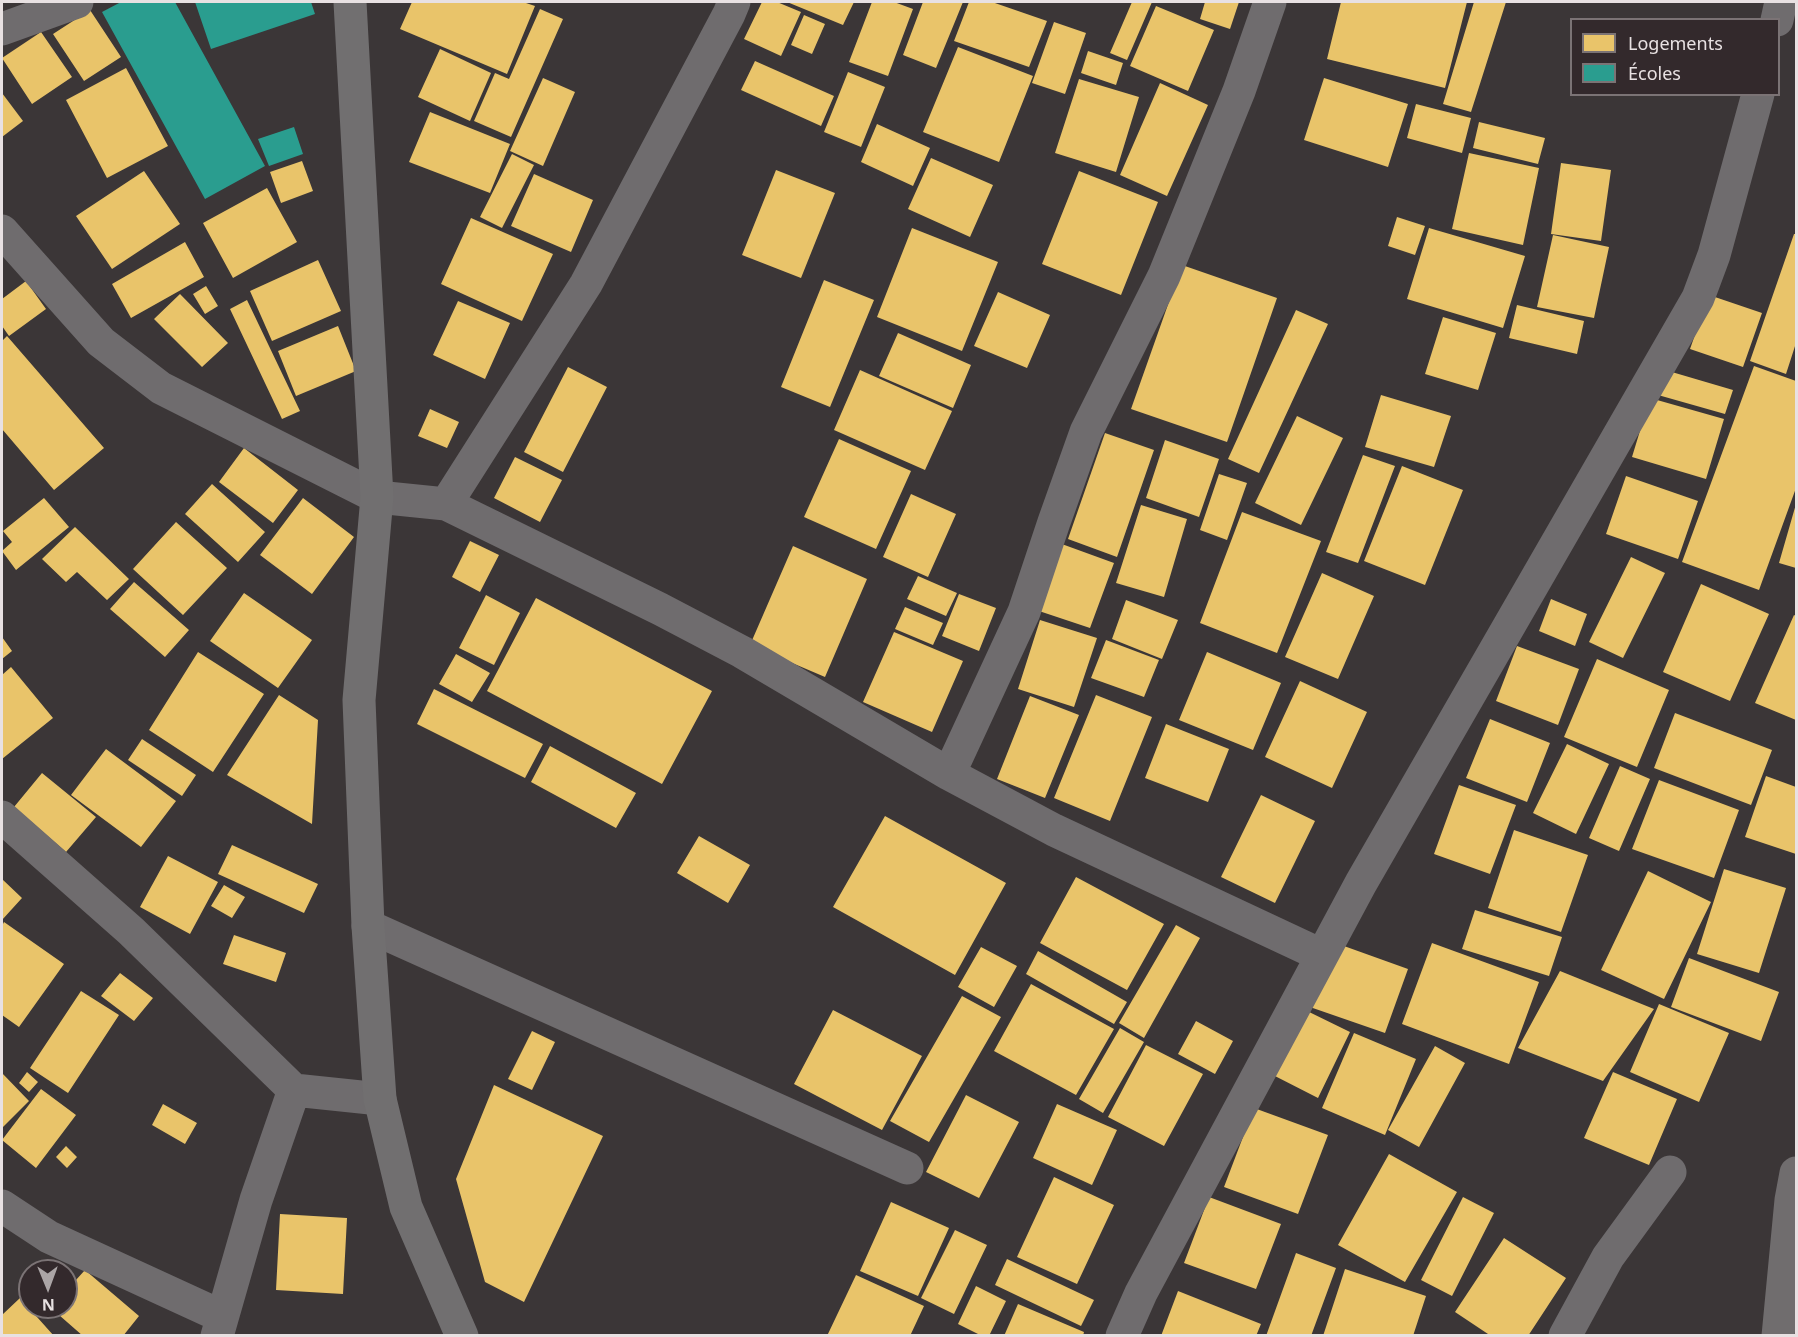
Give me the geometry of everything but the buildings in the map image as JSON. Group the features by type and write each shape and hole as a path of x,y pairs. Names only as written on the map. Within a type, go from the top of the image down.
{"main road":[{"path":"1778,1335 1791,1200 1797,1173"}],"street":[{"path":"2,29 77,2"},
{"path":"350,2 377,497 359,700 369,926 380,1100 406,1207 462,1335"},
{"path":"446,504 586,284 734,2"},
{"path":"949,774 1024,612 1086,432 1164,276 1239,91 1270,2"},
{"path":"1777,18 1781,2"},
{"path":"1122,1335 1146,1283 1321,955 1698,298 1714,255 1757,96"},
{"path":"2,231 100,342 160,388 377,497 446,504 742,652 949,774 1054,830 1321,955"},
{"path":"2,817 131,931 294,1090 380,1100"},
{"path":"369,926 907,1168"},
{"path":"2,1206 49,1237 219,1326 256,1200 294,1090"},
{"path":"1565,1335 1608,1257 1670,1172"}]}
